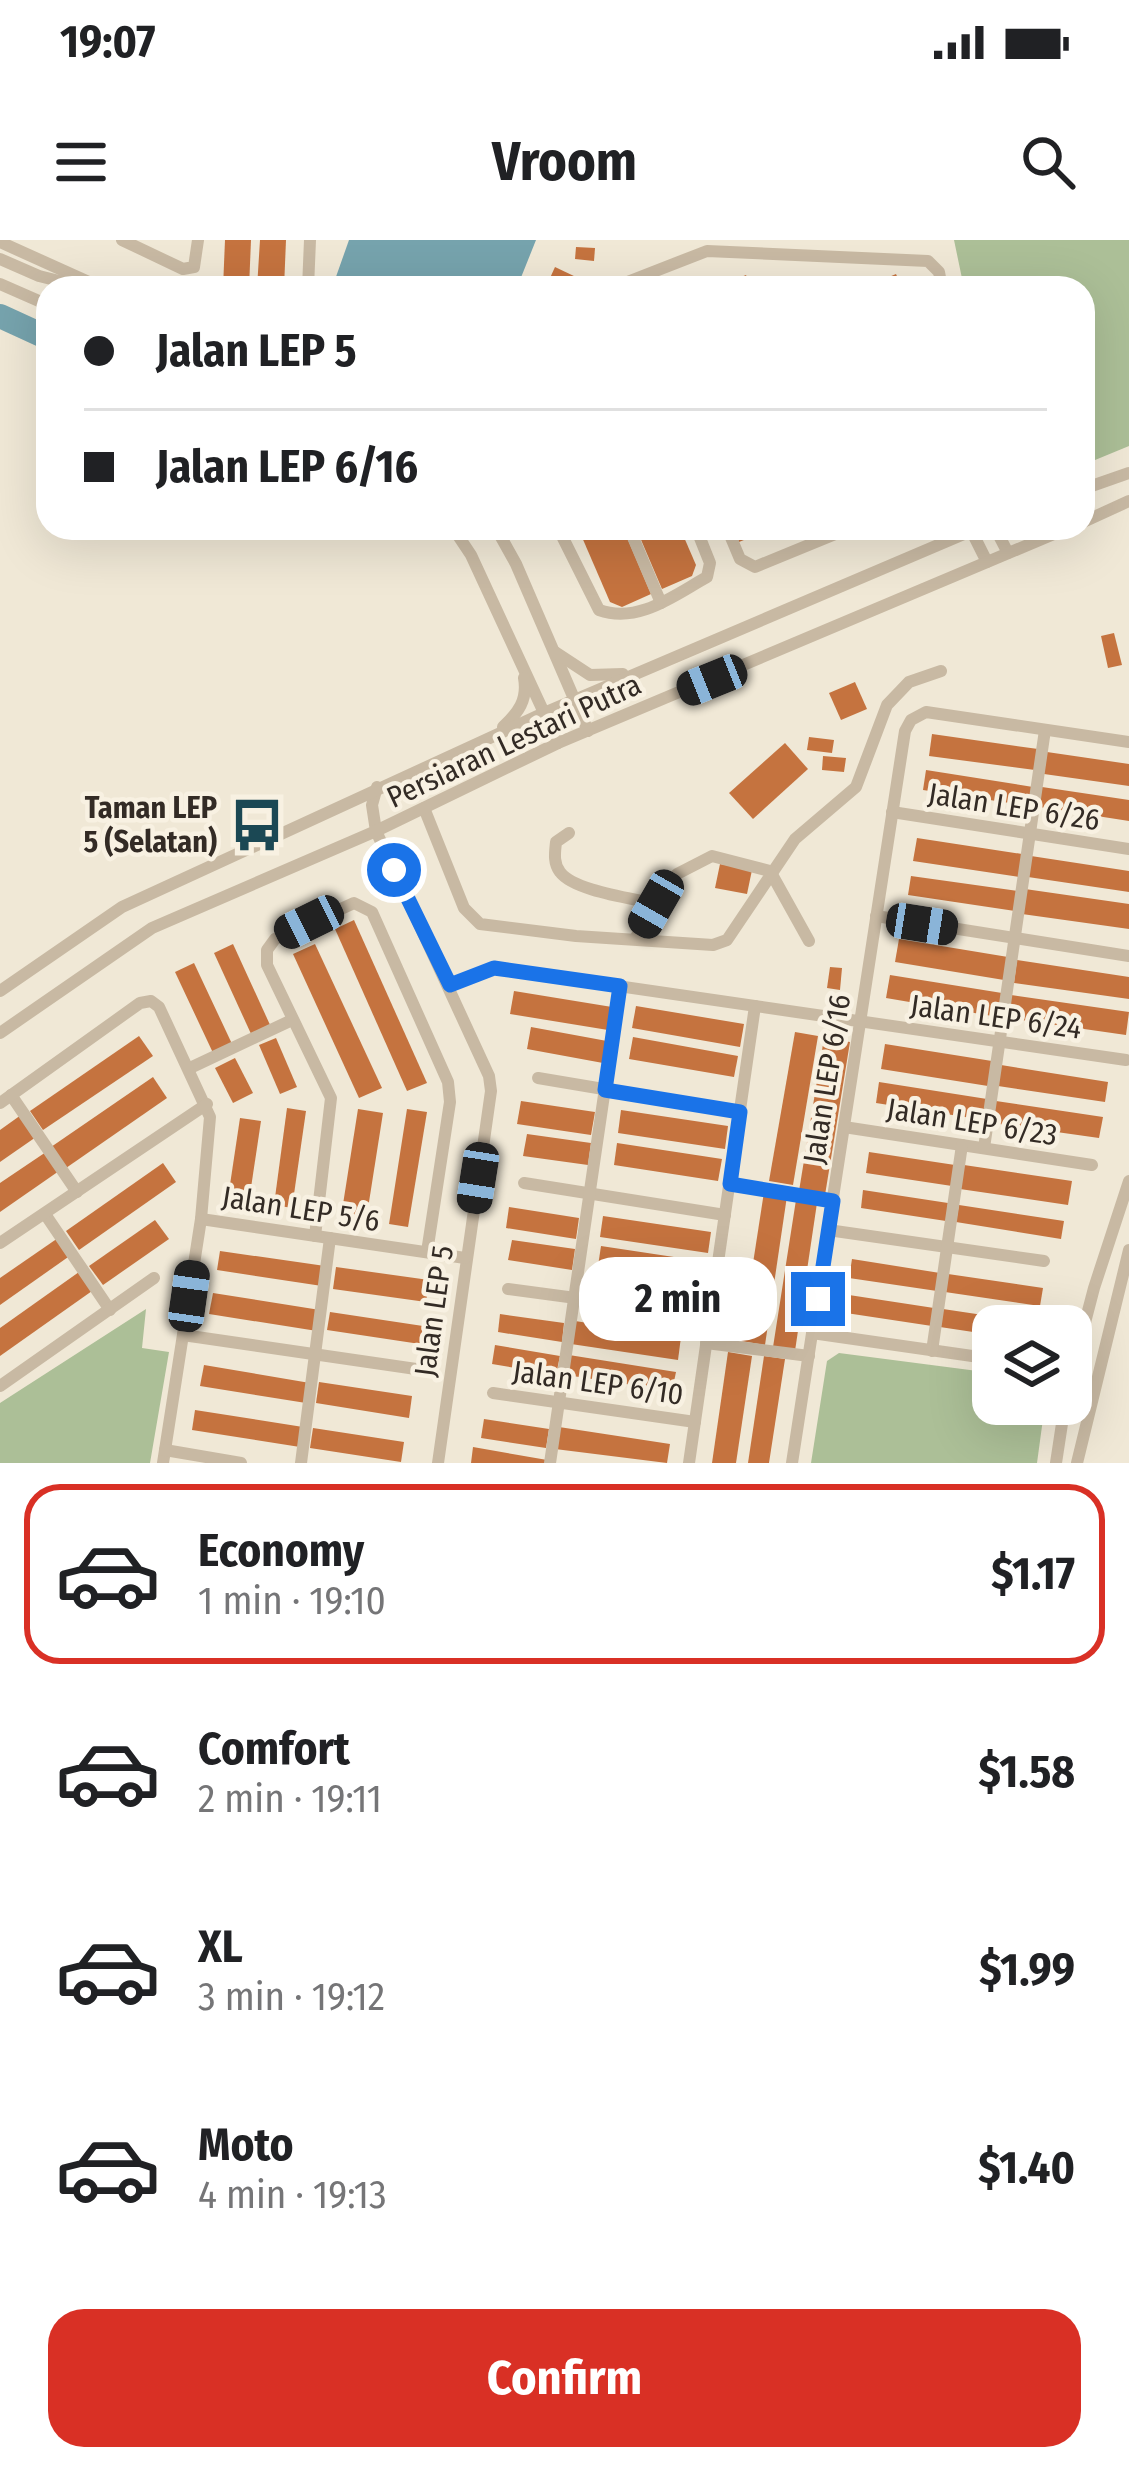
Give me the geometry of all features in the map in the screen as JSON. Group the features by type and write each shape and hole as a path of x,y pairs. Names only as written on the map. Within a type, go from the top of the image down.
{"street":[{"path":"122,240 183,269 194,267 198,247"},
{"path":"308,276 310,240"},
{"path":"0,242 75,276"},
{"path":"647,276 707,251 928,261 940,276"},
{"path":"0,259 39,276"},
{"path":"0,284 36,300"},
{"path":"1095,484 1129,473"},
{"path":"1095,517 1129,501"},
{"path":"1107,512 1129,516"},
{"path":"461,540 558,743"},
{"path":"503,540 588,730"},
{"path":"564,540 599,610 621,618 707,577 710,563 701,540"},
{"path":"634,540 661,602"},
{"path":"732,540 740,559 755,567 821,540"},
{"name":"Persiaran Lestari Putra","path":"0,991 122,907 544,713 948,540"},
{"path":"978,540 987,562"},
{"path":"1001,540 1008,553"},
{"name":"Persiaran Lestari Putra","path":"0,1033 152,928 376,831 558,743 1039,540"},
{"path":"554,652 590,675 637,673"},
{"path":"493,736 523,702 522,667"},
{"path":"424,808 464,908 480,924 695,944 727,940 795,838 856,787 887,705 909,682 941,671"},
{"name":"Jalan LEP 6/16","path":"792,1463 905,731 911,720 926,712 1045,730"},
{"path":"984,1148 1045,730 1129,742"},
{"path":"376,788 372,806 376,831"},
{"name":"Jalan LEP 6/26","path":"892,812 1129,849"},
{"name":"Jalan LEP 5","path":"376,831 489,1076 438,1463"},
{"path":"569,833 556,842 555,860 557,869 571,882 656,904"},
{"path":"636,938 677,874 712,856 770,871 808,941"},
{"path":"315,1236 331,1098 267,964 267,950 275,939 354,903 372,912 448,1082 450,1102 427,1252"},
{"path":"876,916 1129,956"},
{"name":"Jalan LEP 6/24","path":"450,985 494,968 1126,1060"},
{"path":"550,1463 620,986"},
{"path":"77,1192 5,1099 140,1003 151,1001 159,1007 207,1104 210,1126 201,1219 164,1456 241,1463"},
{"path":"689,1463 755,1006"},
{"path":"190,1068 292,1020"},
{"path":"538,1078 740,1112"},
{"path":"0,1244 207,1104"},
{"name":"Jalan LEP 6/23","path":"844,1127 1092,1165"},
{"path":"932,1351 962,1145"},
{"path":"1090,1305 1123,1220 1129,1181"},
{"path":"524,1183 725,1215"},
{"path":"730,1184 833,1201"},
{"path":"45,1214 110,1310"},
{"name":"Jalan LEP 5/6","path":"201,1219 465,1258"},
{"path":"828,1230 1044,1262"},
{"path":"301,1463 331,1238"},
{"path":"1077,1463 1129,1250"},
{"path":"0,1386 154,1278"},
{"path":"508,1289 710,1316"},
{"path":"812,1333 972,1356"},
{"path":"183,1334 416,1369"},
{"path":"706,1343 809,1356"},
{"name":"Jalan LEP 6/10","path":"494,1393 695,1422"},
{"path":"1056,1463 1062,1425"}],"green space":[{"path":"954,240 1129,240 1129,446 1095,460 1095,276 962,276"},
{"path":"146,1309 142,1348 169,1352 150,1463 0,1463 0,1403"},
{"path":"839,1353 972,1370 972,1425 1042,1425 1037,1463 811,1463 827,1361"}],"water":[{"path":"349,240 536,240 522,276 336,276"}],"building":[{"path":"225,240 251,240 250,276 224,276"},
{"path":"260,240 286,240 284,276 258,276"},
{"path":"576,247 595,248 594,261 575,259"},
{"path":"555,267 574,276 551,276"},
{"path":"583,540 628,540 651,594 622,607 610,602"},
{"path":"641,540 685,540 696,565 692,576 662,589"},
{"path":"1114,633 1122,665 1108,668 1101,636"},
{"path":"855,682 867,709 841,720 829,693"},
{"path":"932,734 1038,749 1035,770 929,756"},
{"path":"809,737 834,740 832,753 807,750"},
{"path":"785,743 808,769 753,819 729,793"},
{"path":"1047,752 1129,764 1129,786 1044,774"},
{"path":"823,756 846,758 844,772 822,770"},
{"path":"926,770 1033,787 1030,806 923,790"},
{"path":"1042,787 1129,800 1129,821 1039,807"},
{"path":"917,838 1022,854 1019,877 913,861"},
{"path":"1031,856 1129,871 1129,892 1028,877"},
{"path":"720,864 752,870 747,894 715,888"},
{"path":"911,876 1018,891 1015,911 908,895"},
{"path":"1025,889 1129,904 1129,929 1022,914"},
{"path":"354,920 427,1083 407,1091 335,929"},
{"path":"899,939 1008,957 1004,980 895,962"},
{"path":"233,944 271,1027 252,1036 214,953"},
{"path":"315,944 382,1088 359,1098 293,954"},
{"path":"1017,960 1129,977 1129,999 1014,983"},
{"path":"194,963 233,1046 214,1055 175,972"},
{"path":"830,967 842,968 840,990 827,988"},
{"path":"890,975 1002,993 998,1017 886,998"},
{"path":"514,991 612,1007 608,1030 510,1014"},
{"path":"1011,995 1129,1012 1126,1035 1008,1018"},
{"path":"636,1006 744,1024 740,1047 632,1028"},
{"path":"531,1027 607,1041 603,1063 527,1049"},
{"path":"795,1032 818,1036 793,1185 769,1181"},
{"path":"139,1036 153,1056 43,1130 30,1111"},
{"path":"633,1037 738,1056 734,1077 629,1059"},
{"path":"276,1038 297,1087 280,1094 259,1045"},
{"path":"824,1038 850,1042 825,1195 799,1191"},
{"path":"885,1044 992,1061 988,1086 881,1069"},
{"path":"235,1058 253,1093 233,1103 215,1068"},
{"path":"1001,1065 1108,1082 1105,1102 998,1086"},
{"path":"153,1077 167,1098 66,1168 51,1147"},
{"path":"879,1082 987,1099 984,1120 876,1103"},
{"path":"521,1101 595,1112 591,1135 517,1124"},
{"path":"996,1101 1103,1117 1099,1138 992,1123"},
{"path":"287,1108 306,1111 292,1208 274,1205"},
{"path":"358,1109 383,1113 366,1221 341,1217"},
{"path":"407,1109 427,1112 408,1227 389,1224"},
{"path":"621,1110 728,1126 725,1149 618,1133"},
{"path":"21,1115 36,1137 0,1162 0,1130"},
{"path":"240,1118 261,1121 249,1201 228,1198"},
{"path":"527,1134 591,1143 588,1165 523,1156"},
{"path":"617,1143 722,1159 718,1181 614,1165"},
{"path":"46,1152 59,1171 0,1212 0,1183"},
{"path":"869,1152 955,1165 952,1186 866,1173"},
{"path":"163,1163 176,1182 79,1250 66,1231"},
{"path":"964,1165 1072,1181 1068,1205 960,1189"},
{"path":"863,1190 948,1203 946,1221 861,1208"},
{"path":"764,1192 787,1196 765,1345 741,1341"},
{"path":"796,1200 817,1203 795,1351 773,1347"},
{"path":"959,1205 1064,1221 1061,1239 956,1222"},
{"path":"509,1207 579,1218 576,1239 506,1228"},
{"path":"603,1216 711,1232 708,1253 600,1237"},
{"path":"155,1220 169,1239 103,1285 89,1266"},
{"path":"58,1238 71,1255 0,1305 0,1278"},
{"path":"512,1240 575,1249 572,1270 508,1260"},
{"path":"601,1246 707,1262 704,1282 598,1266"},
{"path":"220,1251 325,1266 322,1286 217,1270"},
{"path":"852,1259 940,1273 937,1291 849,1278"},
{"path":"336,1267 429,1280 426,1302 333,1289"},
{"path":"79,1272 92,1291 0,1356 0,1328"},
{"path":"948,1274 1043,1288 1040,1305 945,1292"},
{"path":"213,1293 320,1310 317,1331 209,1314"},
{"path":"849,1295 934,1308 932,1326 846,1313"},
{"path":"943,1309 972,1313 972,1332 940,1327"},
{"path":"330,1312 423,1326 420,1344 327,1330"},
{"path":"500,1314 564,1323 562,1342 498,1332"},
{"path":"575,1321 681,1337 678,1360 571,1344"},
{"path":"495,1345 560,1356 556,1375 492,1364"},
{"path":"728,1352 752,1356 736,1463 712,1463"},
{"path":"569,1355 676,1372 672,1391 566,1375"},
{"path":"764,1356 785,1359 769,1463 748,1463"},
{"path":"204,1365 310,1383 306,1403 200,1386"},
{"path":"319,1382 412,1396 409,1418 316,1403"},
{"path":"195,1410 303,1427 300,1447 192,1430"},
{"path":"484,1419 549,1429 546,1448 481,1438"},
{"path":"559,1427 670,1444 667,1463 555,1449"},
{"path":"313,1428 404,1442 401,1462 310,1448"},
{"path":"473,1447 553,1461 553,1463 471,1463"}],"waterway":[{"path":"0,316 36,332"}],"place":[{"name":"Taman LEP 5 (Selatan)","path":"257,825"}],"route":[{"path":"394,870 450,985 494,968 620,986 605,1090 740,1112 730,1184 833,1201 818,1299"}]}
